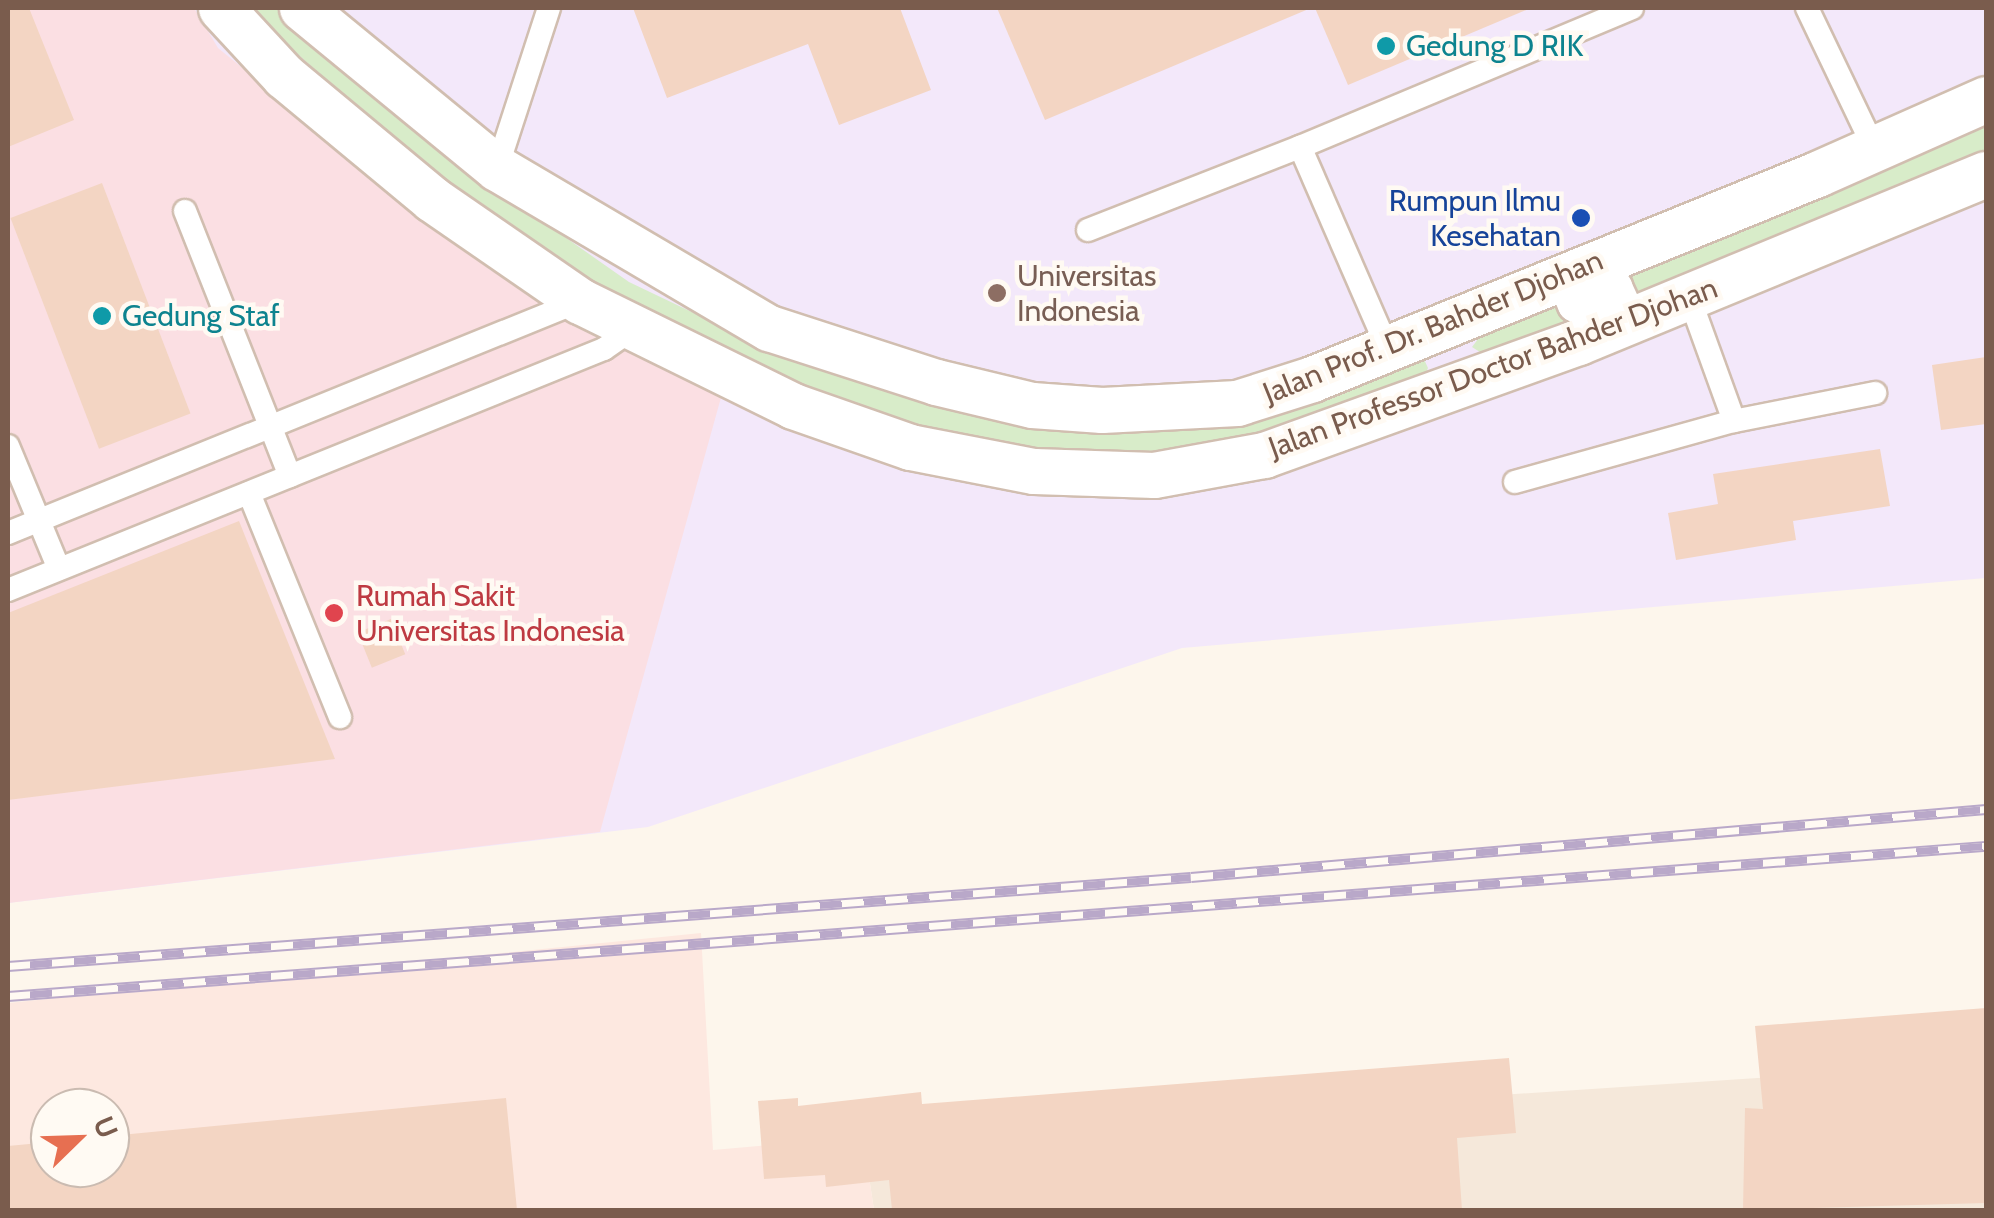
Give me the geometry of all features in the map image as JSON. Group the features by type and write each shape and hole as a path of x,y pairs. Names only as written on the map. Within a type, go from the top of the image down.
{"street":[{"name":"Jalan Professor Doctor Bahder Djohan","path":"221,8 245,40 432,200 580,301 793,406 910,447 1098,476 1204,468 1264,455 1630,321 1986,174"},
{"name":"Jalan Prof. Dr. Bahder Djohan","path":"302,8 497,168 769,328 936,382 1032,405 1148,410 1237,403 1388,350 1986,99"},
{"path":"1563,275 1575,304 1614,287 1630,321"},
{"path":"1440,327 1464,383"}],"lane":[{"path":"497,168 549,8"},
{"path":"1088,230 1632,8"},
{"path":"1808,8 1874,148"},
{"path":"1300,146 1388,350"},
{"path":"185,211 290,476"},
{"path":"1688,297 1734,422"},
{"path":"8,532 580,301"},
{"path":"8,590 604,349 634,329"},
{"path":"1516,482 1734,422 1875,393"},
{"path":"8,446 59,569"},
{"path":"249,493 340,717"}],"shaded area":[{"name":"Universitas Indonesia","path":"8,8 1986,8 1986,578 1182,648 648,827 8,903"},
{"name":"Rumah Sakit Universitas Indonesia","path":"8,8 194,8 218,48 490,270 722,394 600,832 8,903"},
{"path":"701,933 713,1150 863,1137 874,1210 8,1210 8,1003"},
{"path":"1986,1063 1986,1210 874,1210 863,1137"}],"green space":[{"path":"246,8 276,8 302,40 438,148 629,282 765,347 926,403 1041,423 1422,355 1428,368 1424,377 1201,453 1029,453 930,432 748,369 615,299 451,191"},
{"path":"1986,124 1986,152 1483,354 1472,347 1485,330 1522,313"}],"building":[{"path":"8,8 29,8 74,120 8,147"},
{"path":"633,8 900,8 931,90 839,125 808,44 667,98"},
{"path":"997,8 1311,8 1045,120"},
{"name":"Gedung D RIK","path":"1315,8 1531,8 1348,85"},
{"name":"Gedung Staf","path":"102,183 191,414 99,449 11,218"},
{"path":"1986,357 1986,424 1941,430 1932,365"},
{"path":"1880,449 1890,506 1793,521 1796,540 1676,560 1668,513 1718,504 1713,474"},
{"path":"239,521 335,759 8,800 8,613"},
{"path":"391,619 405,654 372,668 358,632"},
{"path":"1986,1008 1986,1203 1743,1210 1745,1108 1763,1109 1755,1026"},
{"path":"1509,1058 1516,1133 1457,1138 1462,1210 892,1210 889,1180 826,1187 825,1175 764,1179 758,1101 798,1098 798,1106 921,1092 922,1104"},
{"path":"506,1098 517,1210 8,1210 8,1146 30,1144 30,1188 130,1188 130,1134"}],"railway":[{"path":"8,966 1191,877 1986,809"},
{"path":"8,996 1986,846"}],"place":[{"name":"Gedung D RIK","path":"1386,46"},
{"name":"Rumpun Ilmu Kesehatan","path":"1581,218"},
{"name":"Universitas Indonesia","path":"997,293"},
{"name":"Gedung Staf","path":"102,316"},
{"name":"Rumah Sakit Universitas Indonesia","path":"334,613"}]}
